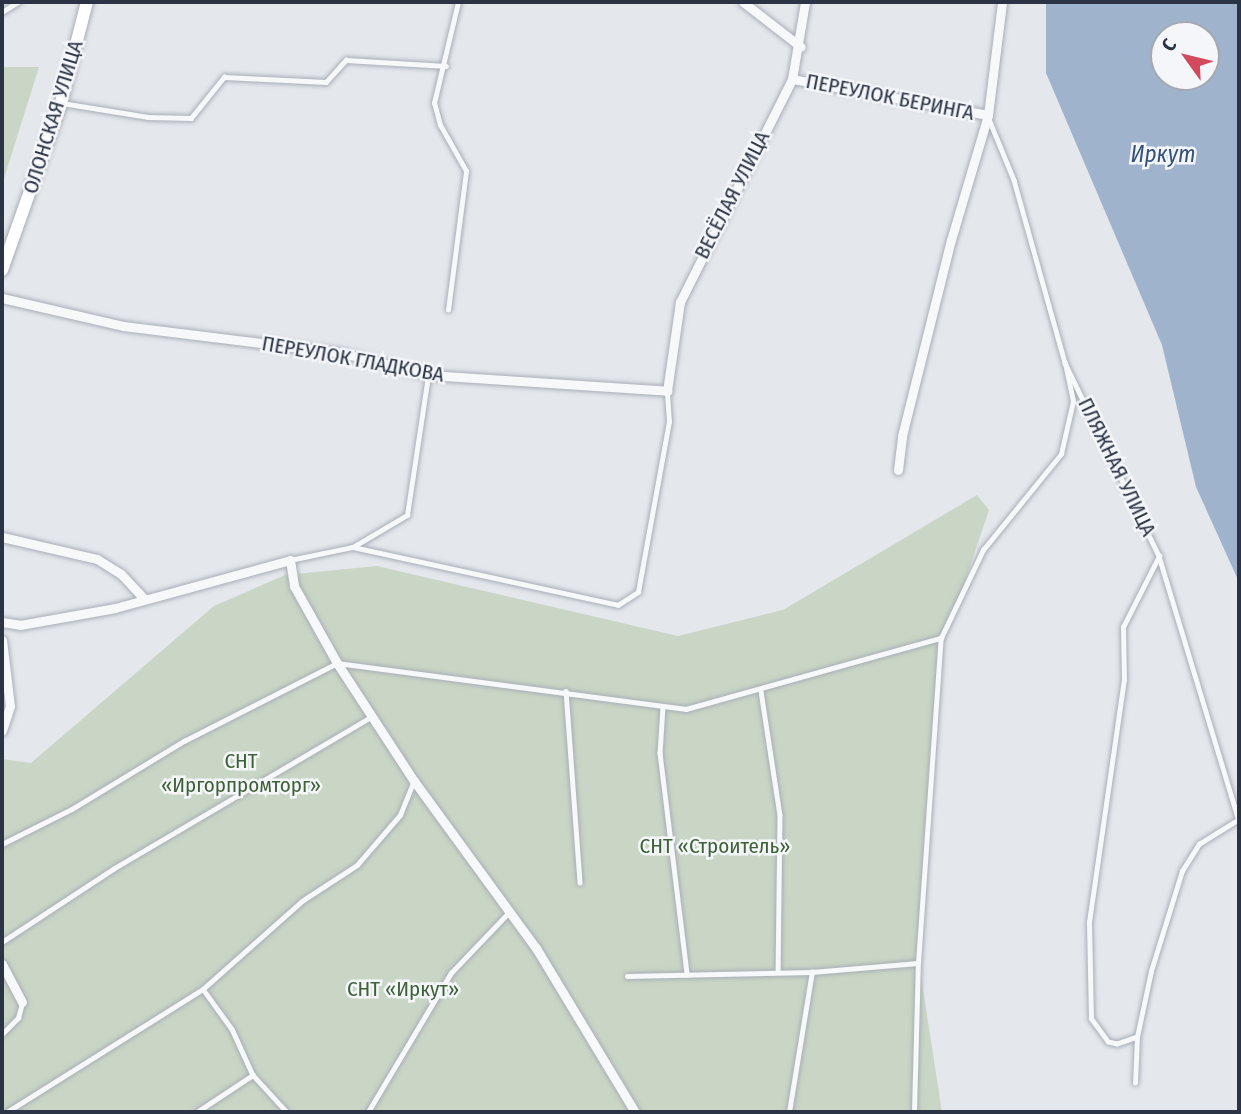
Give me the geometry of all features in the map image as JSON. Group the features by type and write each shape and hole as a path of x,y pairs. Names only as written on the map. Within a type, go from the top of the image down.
{"street":[{"name":"ОЛОНСКАЯ УЛИЦА","path":"2,270 61,103 87,2"},
{"path":"743,2 801,47"},
{"name":"ВЕСЁЛАЯ УЛИЦА","path":"667,391 680,302 792,79 801,47 805,2"},
{"name":"ПЛЯЖНАЯ УЛИЦА","path":"898,470 951,240 988,115 1002,2"},
{"name":"ПЕРЕУЛОК БЕРИНГА","path":"792,79 988,115"},
{"name":"ПЕРЕУЛОК ГЛАДКОВА","path":"2,298 123,326 342,353 429,374 667,391"},
{"path":"2,537 97,559 121,574 144,599"},
{"path":"2,622 37,623 144,599 290,560 294,586 337,663 414,780 510,910 635,1112"},
{"path":"2,640 9,665 10,706 2,731"},
{"path":"2,964 22,1002"}],"lane":[{"path":"2,12 18,2"},
{"path":"448,310 466,171 440,125 434,103 446,66 458,2"},
{"path":"61,103 148,117 191,118 224,77 326,82 346,60 446,66"},
{"name":"ПЛЯЖНАЯ УЛИЦА","path":"988,115 1014,180 1065,363 1159,556 1239,820"},
{"path":"914,1112 918,962 941,638 983,550 1061,454 1073,401 1065,363"},
{"path":"290,560 352,547 407,514 429,374"},
{"path":"352,547 618,605 638,592 669,422 667,391"},
{"path":"1137,1037 1117,1044 1108,1042 1091,1019 1089,922 1124,680 1123,627 1159,556"},
{"path":"2,844 72,809 184,741 337,663 566,691 686,709 761,691 941,638"},
{"path":"566,691 580,882"},
{"path":"761,691 780,815 778,971"},
{"path":"663,707 660,753 688,974"},
{"path":"2,942 113,869 373,715"},
{"path":"7,1112 203,989 302,901 357,865 400,815 414,780"},
{"path":"1135,1083 1137,1037 1151,971 1182,871 1199,844 1239,820"},
{"path":"368,1112 451,973 510,910"},
{"path":"627,976 812,972 918,962"},
{"path":"789,1112 812,972"},
{"path":"203,989 232,1029 253,1075 287,1112"},
{"path":"2,1034 18,1018 22,1002"},
{"path":"197,1112 253,1075"}],"green space":[{"path":"2,67 39,67 2,185"},
{"path":"977,495 989,510 943,646 920,970 942,1112 2,1112 2,759 31,763 214,606 285,575 377,566 678,636 783,610"}],"water":[{"name":"Иркут","path":"1046,2 1239,2 1239,582 1196,487 1162,345 1046,73"}],"park label":[{"name":"СНТ «Иргорпромторг»","path":"241,773"},
{"name":"СНТ «Строитель»","path":"715,846"},
{"name":"СНТ «Иркут»","path":"403,989"}]}
